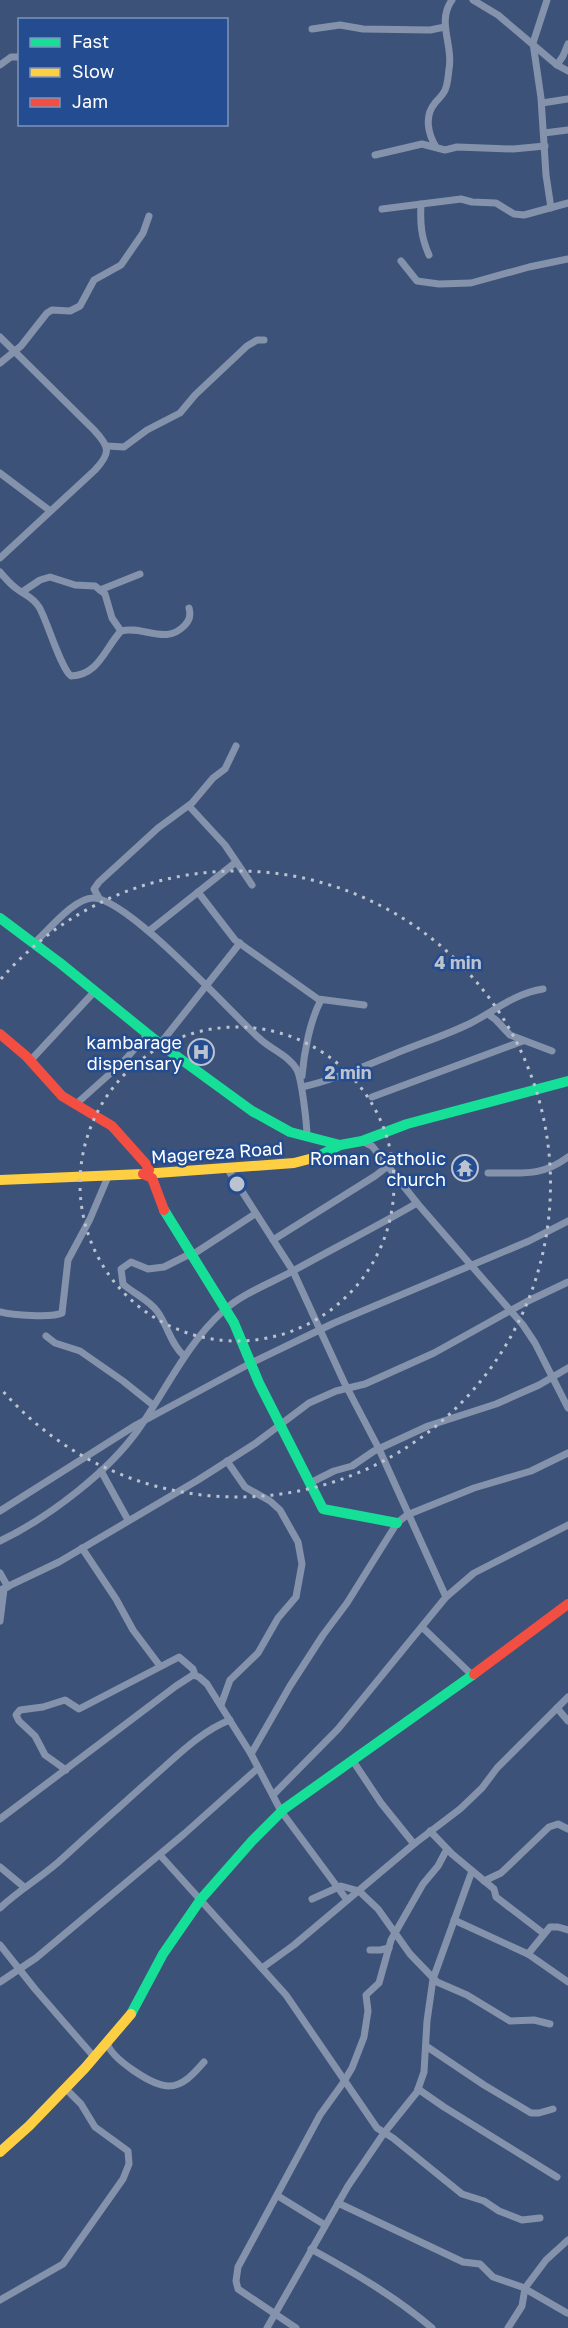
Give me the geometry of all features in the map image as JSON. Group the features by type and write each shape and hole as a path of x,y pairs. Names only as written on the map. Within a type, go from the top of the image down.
{"street":[{"path":"436,147 428,126 433,105 446,88 450,63 445,27 446,11 452,0"},
{"path":"473,0 498,15 557,65 568,71"},
{"path":"547,0 533,44 542,102 551,208"},
{"path":"312,29 340,25 363,29 430,30 445,27"},
{"path":"557,65 568,44"},
{"path":"0,65 11,57 18,57"},
{"path":"542,102 568,99"},
{"path":"544,133 568,130"},
{"path":"375,154 422,144 448,150 457,147 513,149 545,146"},
{"path":"382,209 461,199 471,202 496,203 514,214 524,215 568,203"},
{"path":"421,204 420,228 422,240 429,255"},
{"path":"0,363 14,351 47,313 52,310 76,309 94,280 121,265 143,233 149,216"},
{"path":"401,261 417,281 439,284 471,283 568,259"},
{"path":"0,337 94,430 107,446 106,456 102,462 0,558"},
{"path":"107,446 124,447 147,430 180,413 195,395 247,346 257,340 264,340"},
{"path":"0,473 49,510"},
{"path":"0,572 32,598 39,607 64,669 69,675 80,674 95,667 121,631 130,628 152,634 172,634 180,630 188,622 189,608"},
{"path":"100,590 140,574"},
{"path":"22,592 40,579 50,577 75,585 91,585 105,594 112,618 121,631"},
{"path":"99,898 94,888 107,873 158,828 189,806 213,778 225,769 236,746"},
{"path":"189,806 221,840 252,885"},
{"path":"149,931 236,862"},
{"path":"198,892 225,928 240,943 321,1000 364,1005"},
{"path":"33,944 79,901 86,898 99,898 149,931 169,949 259,1039 293,1065 301,1085"},
{"path":"0,918 160,1044 252,1111 276,1126 307,1137 340,1144"},
{"path":"160,1044 240,943"},
{"path":"301,1085 344,1076 399,1052 444,1036 525,992 543,989"},
{"path":"30,1061 95,991"},
{"path":"307,1137 301,1085 303,1058 321,1000"},
{"path":"488,1014 506,1032 552,1051"},
{"path":"0,1034 30,1061 52,1086 75,1105 95,1114 112,1126 146,1164 149,1170 143,1174"},
{"path":"75,1105 123,1062 148,1034"},
{"path":"372,1097 524,1041"},
{"name":"Magereza Road","path":"0,1180 143,1174 304,1161 340,1144 362,1141 416,1121 568,1082"},
{"path":"362,1141 372,1146 417,1203 529,1333 568,1408"},
{"path":"488,1173 534,1173 552,1168 568,1157"},
{"path":"273,1240 388,1166"},
{"path":"227,1168 293,1271 379,1449 446,1597"},
{"path":"143,1174 152,1178 161,1205 236,1328 279,1425 324,1511 346,1512 397,1522"},
{"path":"0,1312 57,1316 62,1313 68,1260 93,1213 107,1179 102,1175"},
{"path":"0,1541 31,1526 101,1471 144,1421 184,1356 225,1309 262,1285 343,1245 417,1203"},
{"path":"184,1356 172,1342 159,1313 126,1287 120,1273 123,1267 131,1262 148,1269 164,1267 192,1255 255,1214"},
{"path":"0,1511 144,1421 251,1364 321,1330 529,1241 568,1221"},
{"path":"4,1589 82,1548 227,1461 319,1398 384,1376 434,1353 568,1282"},
{"path":"46,1336 55,1343 80,1351 123,1381 153,1406"},
{"path":"310,1483 334,1471 352,1466 379,1449 428,1425 496,1404 568,1368"},
{"path":"251,1754 290,1686 347,1603 397,1522 407,1515 474,1488 531,1471 568,1453"},
{"path":"221,1705 230,1680 258,1653 278,1618 296,1597 302,1564 297,1539 280,1510 270,1501 245,1487 227,1461"},
{"path":"101,1471 128,1520"},
{"path":"273,1795 338,1730 446,1597 474,1573 568,1525"},
{"path":"82,1548 133,1629 160,1666"},
{"path":"0,1573 4,1589 0,1621"},
{"path":"0,2152 29,2126 95,2058 129,2017 163,1954 201,1899 281,1811 473,1676 528,1632 568,1604"},
{"path":"422,1627 473,1676"},
{"path":"66,1770 45,1755 35,1736 19,1721 16,1715 18,1712 24,1708 44,1707 65,1700 79,1709 178,1656 193,1669 195,1675 207,1684 251,1754 281,1811 347,1900"},
{"path":"0,1819 176,1686 195,1675"},
{"path":"262,1968 294,1945 470,1800 497,1768 568,1697"},
{"path":"557,1708 568,1721"},
{"path":"0,1908 60,1861 105,1818 173,1760 212,1729 230,1720"},
{"path":"353,1761 381,1803 414,1844"},
{"path":"0,1982 20,1969 160,1855 258,1768"},
{"path":"484,1881 501,1873 549,1827 558,1824 568,1829"},
{"path":"430,1831 447,1849 494,1889 496,1897 543,1933"},
{"path":"296,2328 239,2290 236,2282 244,2255 320,2115 345,2081 363,2043 368,2014 365,1996 379,1983 395,1933 423,1884 447,1849"},
{"path":"160,1855 293,2003 368,2116 384,2133 462,2194 484,2201 499,2211 522,2220 540,2218"},
{"path":"0,1867 24,1887"},
{"path":"267,2328 338,2203 384,2133 408,2105 418,2089 424,2072 433,1979 472,1871"},
{"path":"312,1899 338,1888 345,1887 359,1892 378,1909 410,1954 433,1979 467,1995 510,2021 532,2020 550,2024"},
{"path":"454,1920 528,1954 568,1982"},
{"path":"528,1954 543,1933 554,1926 568,1930"},
{"path":"0,1945 42,1998 95,2058"},
{"path":"369,1950 389,1948"},
{"path":"107,2043 118,2059 150,2079 169,2086 187,2079 204,2062"},
{"path":"426,2046 531,2113 553,2109"},
{"path":"0,2300 63,2264 123,2179 129,2164 129,2154 125,2148 95,2127 81,2104 65,2088"},
{"path":"418,2089 556,2177"},
{"path":"278,2196 325,2225"},
{"path":"338,2203 464,2262 479,2264 493,2277 525,2288 567,2313"},
{"path":"508,2328 522,2306 525,2288 543,2263 568,2240"},
{"path":"311,2250 376,2287 432,2328"}],"traffic: fast":[{"path":"0,918 160,1044 252,1111 290,1132 340,1145"},
{"path":"317,1157 340,1145 362,1141 407,1124 568,1081"},
{"path":"164,1210 234,1323 259,1383 323,1509 397,1523"},
{"path":"131,2014 163,1954 201,1899 252,1841 284,1809 474,1674"}],"traffic: slow":[{"path":"0,1180 143,1174 294,1163 317,1157"},
{"path":"0,2152 29,2126 85,2068 131,2014"}],"traffic: jam":[{"path":"0,1034 26,1056 62,1096 112,1126 146,1164 149,1170 143,1174 152,1178 164,1210"},
{"path":"474,1674 568,1604"}],"place":[{"name":"kambarage dispensary","path":"201,1052"},
{"name":"Roman Catholic church","path":"465,1168"}]}
